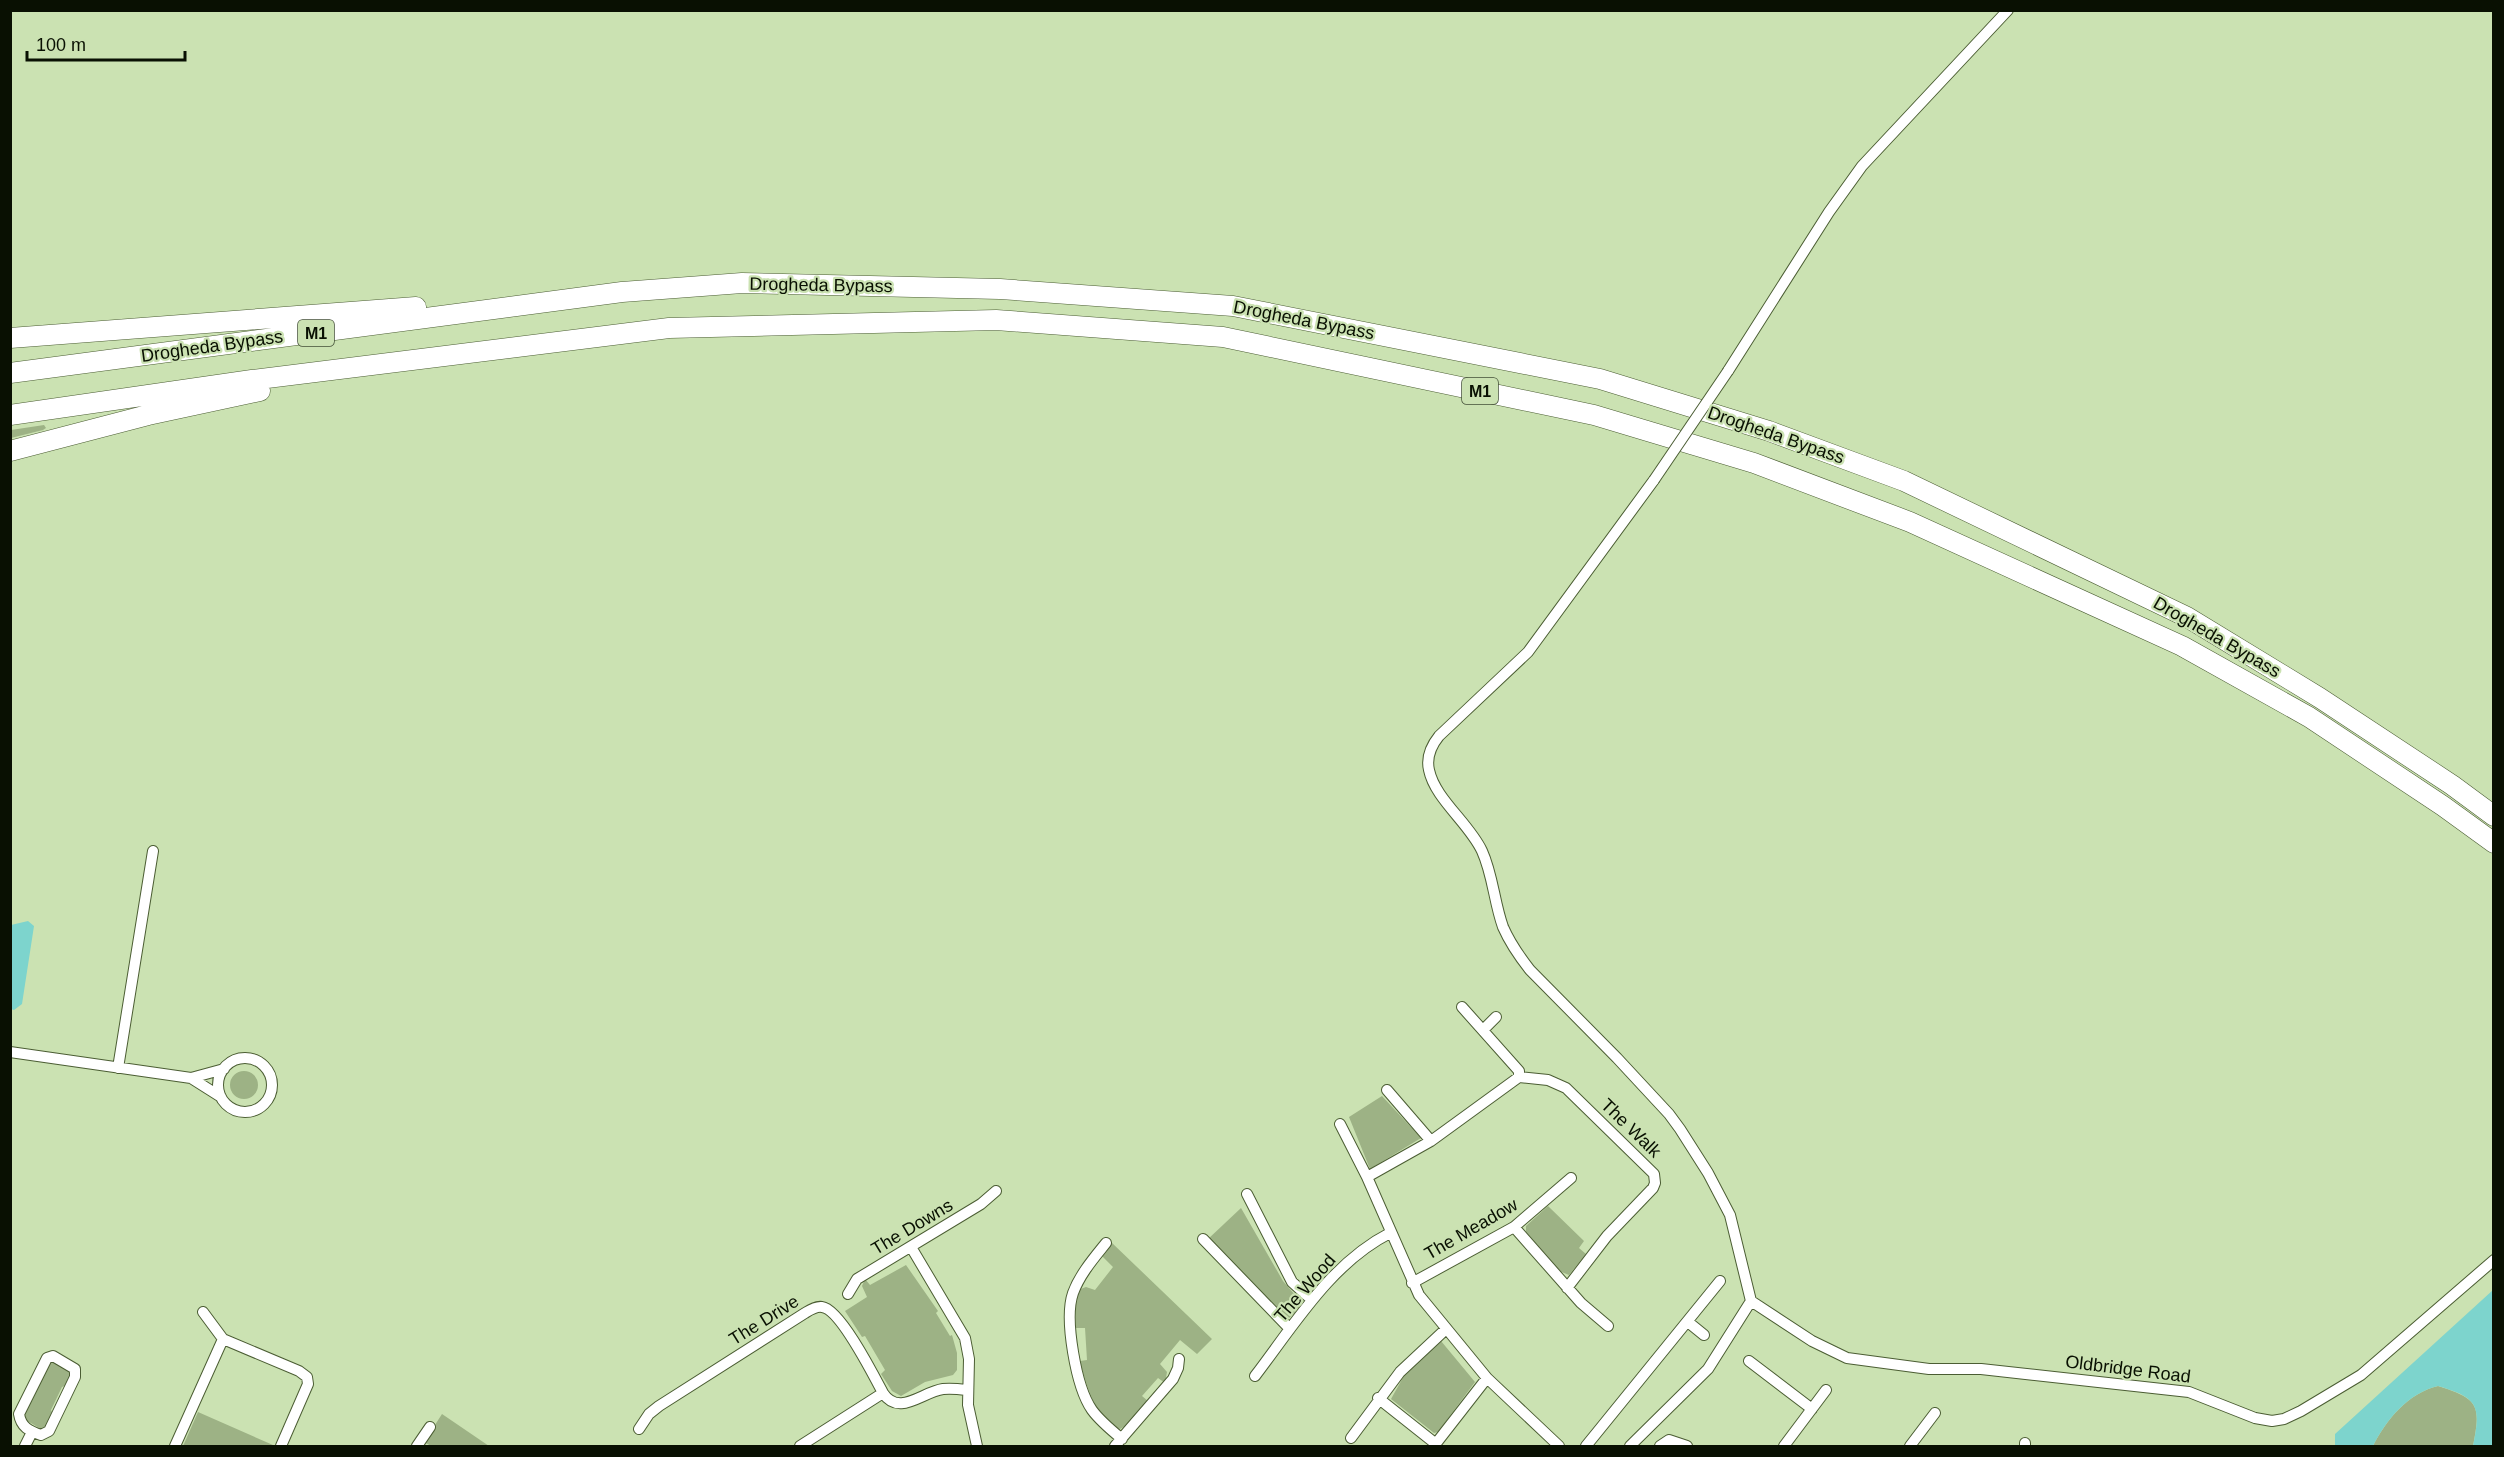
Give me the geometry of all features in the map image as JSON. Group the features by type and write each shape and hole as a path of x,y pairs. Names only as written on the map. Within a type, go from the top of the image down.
{"highway":[{"name":"Drogheda Bypass","path":"10,373 622,292 754,284 1000,290 1233,306 1600,379 1769,431 1904,481 2187,616 2329,704 2452,785 2493,816"},
{"path":"10,338 622,292"},
{"name":"Drogheda Bypass","path":"10,415 252,380 371,367 669,328 996,320 1223,338 1594,415 1754,463 1910,522 2182,646 2310,717 2493,843"},
{"path":"10,451 148,415 371,367"}],"street":[{"path":"1630,1446 1708,1369 1752,1301 1730,1215 1708,1173 1669,1113 1530,970 1512,947 1503,925 1482,851 1469,829 1433,783 1428,760 1431,746 1438,736 1528,652 1654,480 1728,371 1829,212 1862,166 2008,10"},
{"path":"118,1068 153,851"},
{"path":"1367,1177 1431,1141 1519,1077 1519,1071 1462,1007"},
{"path":"1483,1030 1496,1017"},
{"path":"10,1052 191,1078 224,1069 236,1059 252,1059 268,1071 272,1087 265,1102 250,1111 233,1109 221,1097 191,1078"},
{"path":"221,1097 218,1082 224,1069"},
{"name":"The Walk","path":"1519,1077 1548,1080 1566,1088 1654,1174 1656,1179 1653,1188 1607,1236 1567,1288"},
{"path":"1387,1090 1431,1141"},
{"path":"1340,1124 1367,1177 1412,1282 1427,1307 1487,1378 1559,1446"},
{"name":"The Meadow","path":"1412,1282 1514,1227 1571,1178"},
{"name":"The Downs","path":"848,1294 857,1279 981,1204 996,1191"},
{"path":"1247,1194 1292,1282 1312,1300"},
{"path":"1514,1227 1583,1306 1608,1326"},
{"name":"The Wood","path":"1256,1376 1312,1300 1361,1251 1390,1233"},
{"path":"1203,1239 1290,1329"},
{"path":"1106,1243 1088,1266 1072,1296 1070,1311 1076,1370 1091,1409 1119,1443 1173,1379 1179,1359"},
{"path":"911,1247 965,1338 969,1359 967,1390 971,1423 977,1446"},
{"name":"Oldbridge Road","path":"1752,1301 1804,1336 1847,1358 1929,1369 1991,1370 2189,1392 2254,1418 2272,1421 2284,1419 2301,1411 2361,1375 2493,1260"},
{"path":"1586,1446 1720,1281"},
{"name":"The Drive","path":"639,1428 649,1414 659,1406 819,1306 831,1311 838,1318 883,1393"},
{"path":"203,1312 223,1338 299,1371 307,1377 308,1384 281,1446"},
{"path":"1688,1322 1704,1335"},
{"path":"1351,1438 1378,1398 1400,1372 1446,1329"},
{"path":"174,1446 223,1338"},
{"path":"53,1356 75,1369 75,1377 49,1431 41,1435 32,1432 21,1423 19,1414 47,1358 53,1356"},
{"path":"1749,1362 1812,1409"},
{"path":"1378,1398 1435,1445 1487,1378"},
{"path":"800,1446 883,1393 887,1399 904,1404 944,1389 967,1390"},
{"path":"1784,1446 1826,1390"},
{"path":"1910,1446 1935,1413"},
{"path":"417,1446 430,1427"},
{"path":"25,1446 32,1432"},
{"path":"1660,1446 1669,1440 1687,1446"}],"green space":[{"path":"44,425 46,428 43,430 11,438 11,430"},
{"path":"244,1071 254,1075 258,1085 254,1095 244,1099 234,1095 230,1085 234,1075"},
{"path":"1382,1096 1421,1138 1370,1169 1349,1117"},
{"path":"1548,1206 1584,1241 1579,1248 1586,1254 1569,1275 1559,1271 1526,1232 1526,1226"},
{"path":"1241,1208 1283,1281 1301,1302 1298,1310 1289,1318 1259,1293 1207,1240"},
{"path":"1111,1242 1212,1339 1197,1354 1180,1340 1160,1364 1167,1372 1165,1383 1158,1378 1142,1396 1148,1401 1129,1424 1120,1429 1104,1418 1093,1400 1080,1361 1087,1360 1085,1328 1076,1328 1075,1302 1078,1290 1086,1287 1095,1290 1113,1267 1102,1256"},
{"path":"906,1265 938,1311 936,1313 950,1336 952,1335 957,1353 957,1370 953,1375 925,1382 901,1396 892,1391 881,1374 885,1370 865,1336 862,1337 845,1311 867,1297 862,1286 865,1279 870,1285"},
{"path":"1441,1341 1475,1382 1438,1432 1434,1433 1391,1399 1405,1374"},
{"path":"54,1361 69,1368 72,1376 67,1385 62,1387 51,1410 53,1414 49,1424 41,1429 24,1419 23,1412 28,1402 32,1401 48,1363"},
{"path":"2438,1386 2462,1395 2474,1406 2477,1421 2473,1446 2373,1446 2391,1417 2399,1409 2417,1395"},
{"path":"198,1412 273,1445 273,1446 183,1446"},
{"path":"442,1414 489,1446 431,1446 424,1442"}],"water":[{"path":"28,921 34,926 22,1004 14,1010 11,1009 11,925"},
{"path":"2493,1290 2493,1446 2473,1446 2477,1421 2474,1406 2462,1395 2438,1386 2417,1395 2399,1409 2391,1417 2373,1446 2335,1446 2335,1434"}]}
